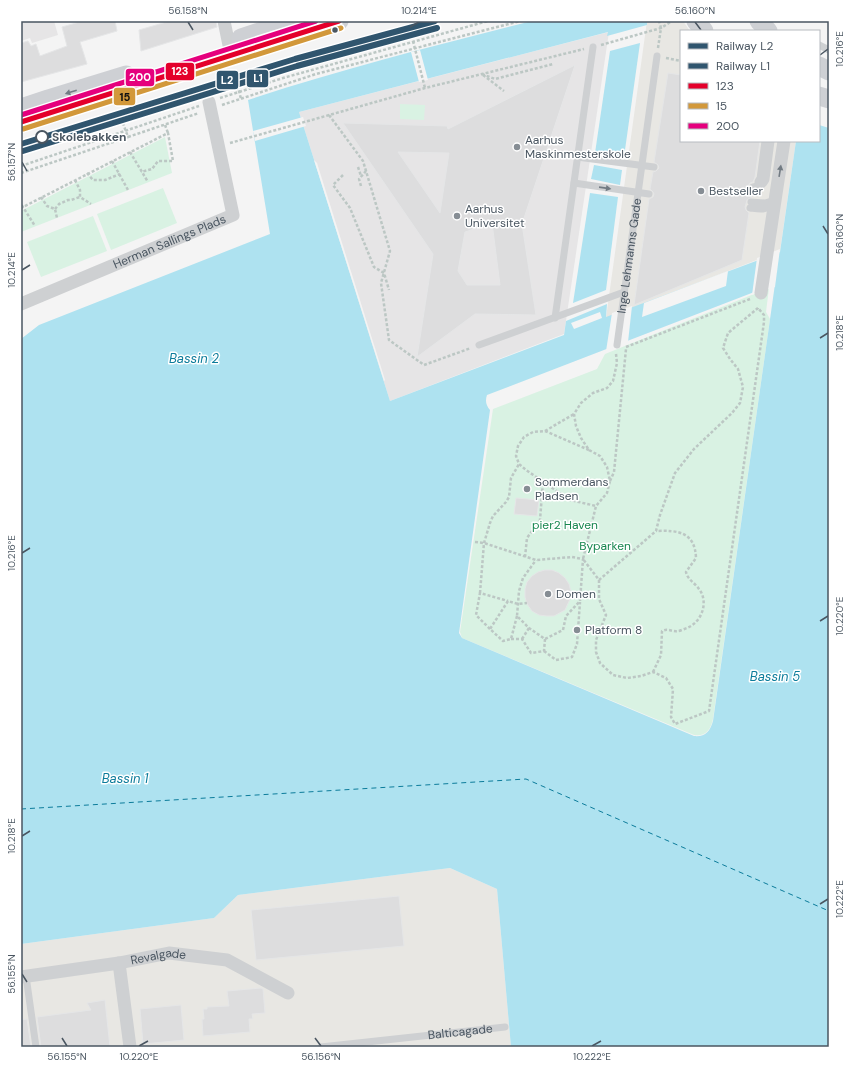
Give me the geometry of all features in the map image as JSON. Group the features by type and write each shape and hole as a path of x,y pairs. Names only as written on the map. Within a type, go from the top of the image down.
{"street":[{"path":"224,21 229,48"},
{"path":"21,122 229,48 293,21"},
{"path":"21,108 48,98 136,72 339,21"},
{"path":"696,21 703,30"},
{"path":"758,21 767,30"},
{"path":"820,66 829,71"},
{"name":"Herman Sallings Plads","path":"21,304 234,215 210,106"},
{"path":"756,184 763,179 768,142"},
{"path":"760,294 784,142"},
{"name":"Revalgade","path":"23,977 119,963 169,953 227,960 288,993"},
{"path":"119,963 130,1047"}],"lane":[{"path":"555,318 593,47"},
{"name":"Inge Lehmanns Gade","path":"617,345 657,56"},
{"path":"578,157 654,167"},
{"path":"574,183 649,194"},
{"path":"750,205 764,210 773,205 775,200"},
{"path":"479,345 624,292"},
{"path":"23,977 36,1047"},
{"name":"Balticagade","path":"321,1047 505,1027"}],"path":[{"path":"21,174 165,125 239,92 283,78 488,21"},
{"path":"21,166 126,130 240,99 316,74 415,50 520,21"},
{"path":"659,21 661,28 657,56 680,61"},
{"path":"218,146 425,88 593,47 661,28 672,21"},
{"path":"413,41 425,88"},
{"path":"229,48 240,99"},
{"path":"481,74 495,79 553,64"},
{"path":"481,74 504,91"},
{"path":"329,115 363,161 390,251 381,283 389,340 424,365 479,345"},
{"path":"118,119 121,118 128,137"},
{"path":"141,172 152,168 158,161 173,161 165,125"},
{"path":"35,226 22,207 168,133"},
{"path":"130,152 148,182"},
{"path":"112,161 128,190"},
{"path":"358,167 361,186"},
{"path":"360,178 366,171"},
{"path":"87,173 93,180 105,180 120,174"},
{"path":"357,174 360,178"},
{"path":"343,175 333,185 350,208 374,267 384,273 389,290"},
{"path":"75,180 80,190 80,197"},
{"path":"41,197 47,206 55,209"},
{"path":"55,209 59,204 80,197 91,204"},
{"path":"55,209 57,218"},
{"path":"522,638 531,653 544,651 556,660 572,657 576,644 583,559 596,506 607,493 614,472 626,347 760,294 758,308 728,333 723,348 738,369 743,387 740,403 732,413 694,449 675,473 656,531 599,580"},
{"path":"475,542 484,543 536,560 572,557 583,559 599,580 599,599 606,615 596,640 596,652 600,663 613,674 628,678 653,672 666,678 673,688 671,717 676,724 708,711 764,322 764,315 758,308"},
{"path":"596,506 570,500 526,470 519,464 516,456 518,446 524,437 533,432 545,431 574,414 581,403 593,393 607,388 612,381 617,363 617,345"},
{"path":"574,414 576,426 581,438 589,450"},
{"path":"545,431 600,456 607,467 610,481"},
{"path":"519,464 511,478 509,497 493,516 484,543 480,593 476,615 503,641 522,638 530,628"},
{"path":"525,557 527,538 540,520 543,481"},
{"path":"653,672 661,655 662,631 666,629 677,631 688,628 697,622 702,612 704,602 701,590 687,576 686,572 696,558 696,547 686,535 674,530 656,531"},
{"path":"511,640 517,616 519,591 523,578 536,560"},
{"path":"480,593 518,604 527,603"},
{"path":"490,629 508,601"},
{"path":"545,639 563,630 566,616 580,601"},
{"path":"517,616 545,639"},
{"path":"544,651 545,639"}],"shaded area":[{"path":"21,21 54,21 58,35 32,43 30,38 21,41"},
{"path":"647,21 683,21 689,30 680,30 680,142 796,142 780,251 606,318"},
{"name":"Aarhus Universitet","path":"609,32 564,334 390,401 299,112"},
{"path":"450,868 497,889 511,1047 21,1047 21,944 214,918 238,895"}],"green space":[{"path":"400,104 425,105 424,120 400,119"},
{"path":"165,137 172,173 21,232 21,211"},
{"path":"163,188 177,223 111,250 97,214"},
{"path":"93,216 107,251 41,277 27,242"},
{"name":"Byparken","path":"769,288 766,312 770,319 713,719 707,732 702,735 694,735 462,638 460,632 493,409 597,369 605,354"}],"water":[{"path":"532,21 647,21 647,25 607,36 608,32 299,112 390,401 564,335 566,321 607,304 606,317 780,252 796,142 820,142 820,125 829,128 829,1047 511,1047 497,889 450,868 238,895 214,918 21,944 21,339 39,325 270,234 248,100 425,48","holes":["775,284 713,721 710,728 704,735 694,736 462,638 459,633 490,410 486,399 487,395"]},
{"path":"640,43 624,157 595,153 610,51"},
{"path":"594,165 622,170 620,185 591,179"},
{"path":"590,193 618,197 606,290 573,303"}],"pier":[{"path":"420,50 428,80 419,82 411,52"},
{"path":"303,117 306,126 255,141 253,131"},
{"path":"314,160 317,163 385,380 384,381"},
{"path":"780,249 775,287 752,295 757,258"},
{"path":"728,271 726,286 642,317 644,303"},
{"path":"632,306 628,342 606,351 612,313"},
{"path":"600,312 602,318 574,329 571,323"}],"building":[{"path":"83,21 115,21 117,31 80,42 87,64 21,82 21,43 28,41 31,46 36,44 40,56 67,46 62,27"},
{"path":"170,21 216,21 217,27 141,51 139,30"},
{"path":"575,65 522,224 536,315 475,314 417,357 433,254 343,123 447,126 448,129","holes":["398,152 449,153 440,213","492,223 500,285 467,285 458,271 465,232"]},
{"name":"Bestseller","path":"668,73 680,75 680,142 760,142 755,177 753,182 748,186 749,190 752,192 752,197 747,200 745,207 749,213 742,260 634,305 649,199 653,197 654,194 650,189 653,172 659,168 654,162"},
{"path":"516,498 539,500 537,516 514,514"},
{"name":"Domen","path":"552,570 565,578 569,584 571,592 570,599 565,610 554,616 539,615 532,611 527,604 525,597 527,582 538,572"},
{"path":"399,896 404,946 256,960 251,910"},
{"path":"263,989 265,1013 252,1014 253,1019 249,1019 250,1032 203,1036 203,1009 207,1009 207,1007 229,1006 227,991"},
{"path":"105,1000 110,1047 41,1047 37,1017 91,1010 87,1003"},
{"path":"181,1005 184,1040 143,1044 140,1009"},
{"path":"27,1019 31,1047 21,1047 21,1020"}],"ferry route":[{"path":"21,809 526,779 829,911"}],"rail line":[{"name":"L2","path":"21,144 295,59 435,21"},
{"name":"L1","path":"23,151 297,66 437,28"}],"transit line":[{"name":"200","path":"21,115 316,21"},
{"name":"123","path":"21,122 339,21"},
{"name":"15","path":"23,129 341,28"}],"place":[{"name":"Skolebakken","path":"42,137"},
{"name":"Aarhus Maskinmesterskole","path":"517,147"},
{"name":"Bestseller","path":"701,191"},
{"name":"Aarhus Universitet","path":"457,216"},
{"name":"Sommerdans Pladsen","path":"527,489"},
{"name":"Domen","path":"548,594"},
{"name":"Platform 8","path":"577,630"}],"water label":[{"name":"Bassin 2","path":"194,358"},
{"name":"Bassin 5","path":"775,676"},
{"name":"Bassin 1","path":"125,778"}],"park label":[{"name":"pier2 Haven","path":"565,525"}]}
